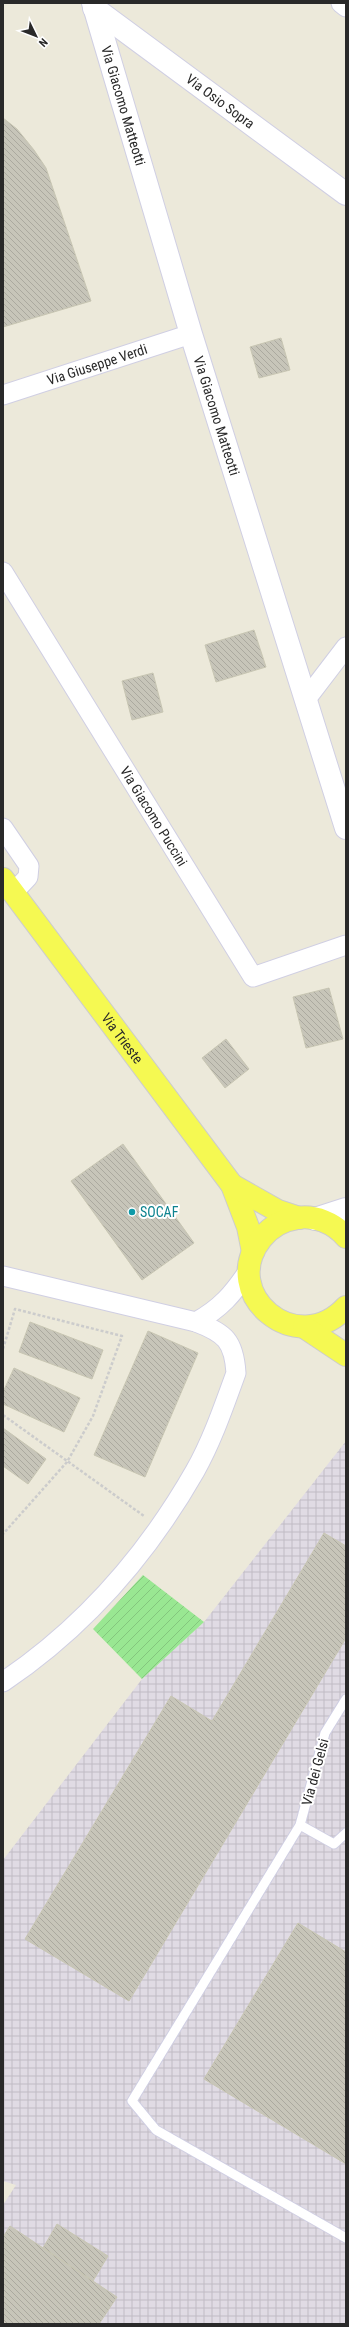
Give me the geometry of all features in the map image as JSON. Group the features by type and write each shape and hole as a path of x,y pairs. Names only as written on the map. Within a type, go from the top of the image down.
{"main road":[{"name":"Via Trieste","path":"8,886 232,1185"},
{"path":"232,1185 278,1211 331,1224 346,1237"},
{"path":"232,1185 248,1226 253,1292 264,1310 283,1323 304,1327 346,1355"},
{"path":"251,1261 257,1243 271,1229 279,1223 307,1218"},
{"path":"304,1327 331,1320 346,1307"}],"street":[{"path":"341,3 346,6"},
{"name":"Via Osio Sopra","path":"93,6 346,194"},
{"name":"Via Giacomo Matteotti","path":"93,6 191,334 307,698 346,828"},
{"name":"Via Giuseppe Verdi","path":"3,395 191,334"},
{"name":"Via Giacomo Puccini","path":"3,572 253,976 346,945"},
{"path":"307,698 346,646"},
{"name":"Via Trieste","path":"3,828 29,866 28,877 8,886"},
{"path":"307,1218 346,1208"},
{"path":"196,1322 221,1305 232,1295 251,1261"},
{"path":"3,1276 196,1322 217,1330 229,1343 235,1356 236,1373 195,1470 159,1526 128,1570 90,1612 33,1662 3,1682"}],"lane":[{"name":"Via dei Gelsi","path":"346,1700 325,1733 300,1825 132,2101 156,2130 346,2238"},
{"path":"300,1825 334,1844 346,1833"}],"path":[{"path":"3,1349 15,1310 122,1336 93,1416 67,1462 3,1534"},
{"path":"3,1415 159,1526"}],"shaded area":[{"path":"346,1441 346,2324 3,2324 3,2205 16,2185 3,2181 3,1860 142,1679 204,1622"}],"green space":[{"path":"143,1575 204,1622 142,1679 93,1629"}],"building":[{"path":"3,118 17,129 46,168 91,301 3,327"},
{"path":"281,338 290,370 259,378 250,347"},
{"path":"254,630 266,667 216,682 205,645"},
{"path":"153,673 163,712 132,720 122,681"},
{"path":"329,988 343,1039 306,1048 293,997"},
{"path":"226,1039 249,1069 225,1088 202,1058"},
{"name":"SOCAF","path":"123,1144 194,1243 142,1280 71,1181"},
{"path":"30,1322 103,1350 92,1379 19,1352"},
{"path":"148,1331 198,1353 145,1477 94,1455"},
{"path":"14,1368 80,1398 64,1432 3,1404 3,1392"},
{"path":"3,1428 46,1459 28,1484 3,1466"},
{"path":"324,1533 346,1546 346,1638 129,2001 25,1939 171,1696 212,1721"},
{"path":"298,1923 346,1952 346,2164 204,2079"},
{"path":"57,2224 108,2256 93,2281 43,2248"},
{"path":"10,2226 117,2297 99,2324 3,2324 3,2237"}],"place":[{"name":"SOCAF","path":"132,1212"}]}
